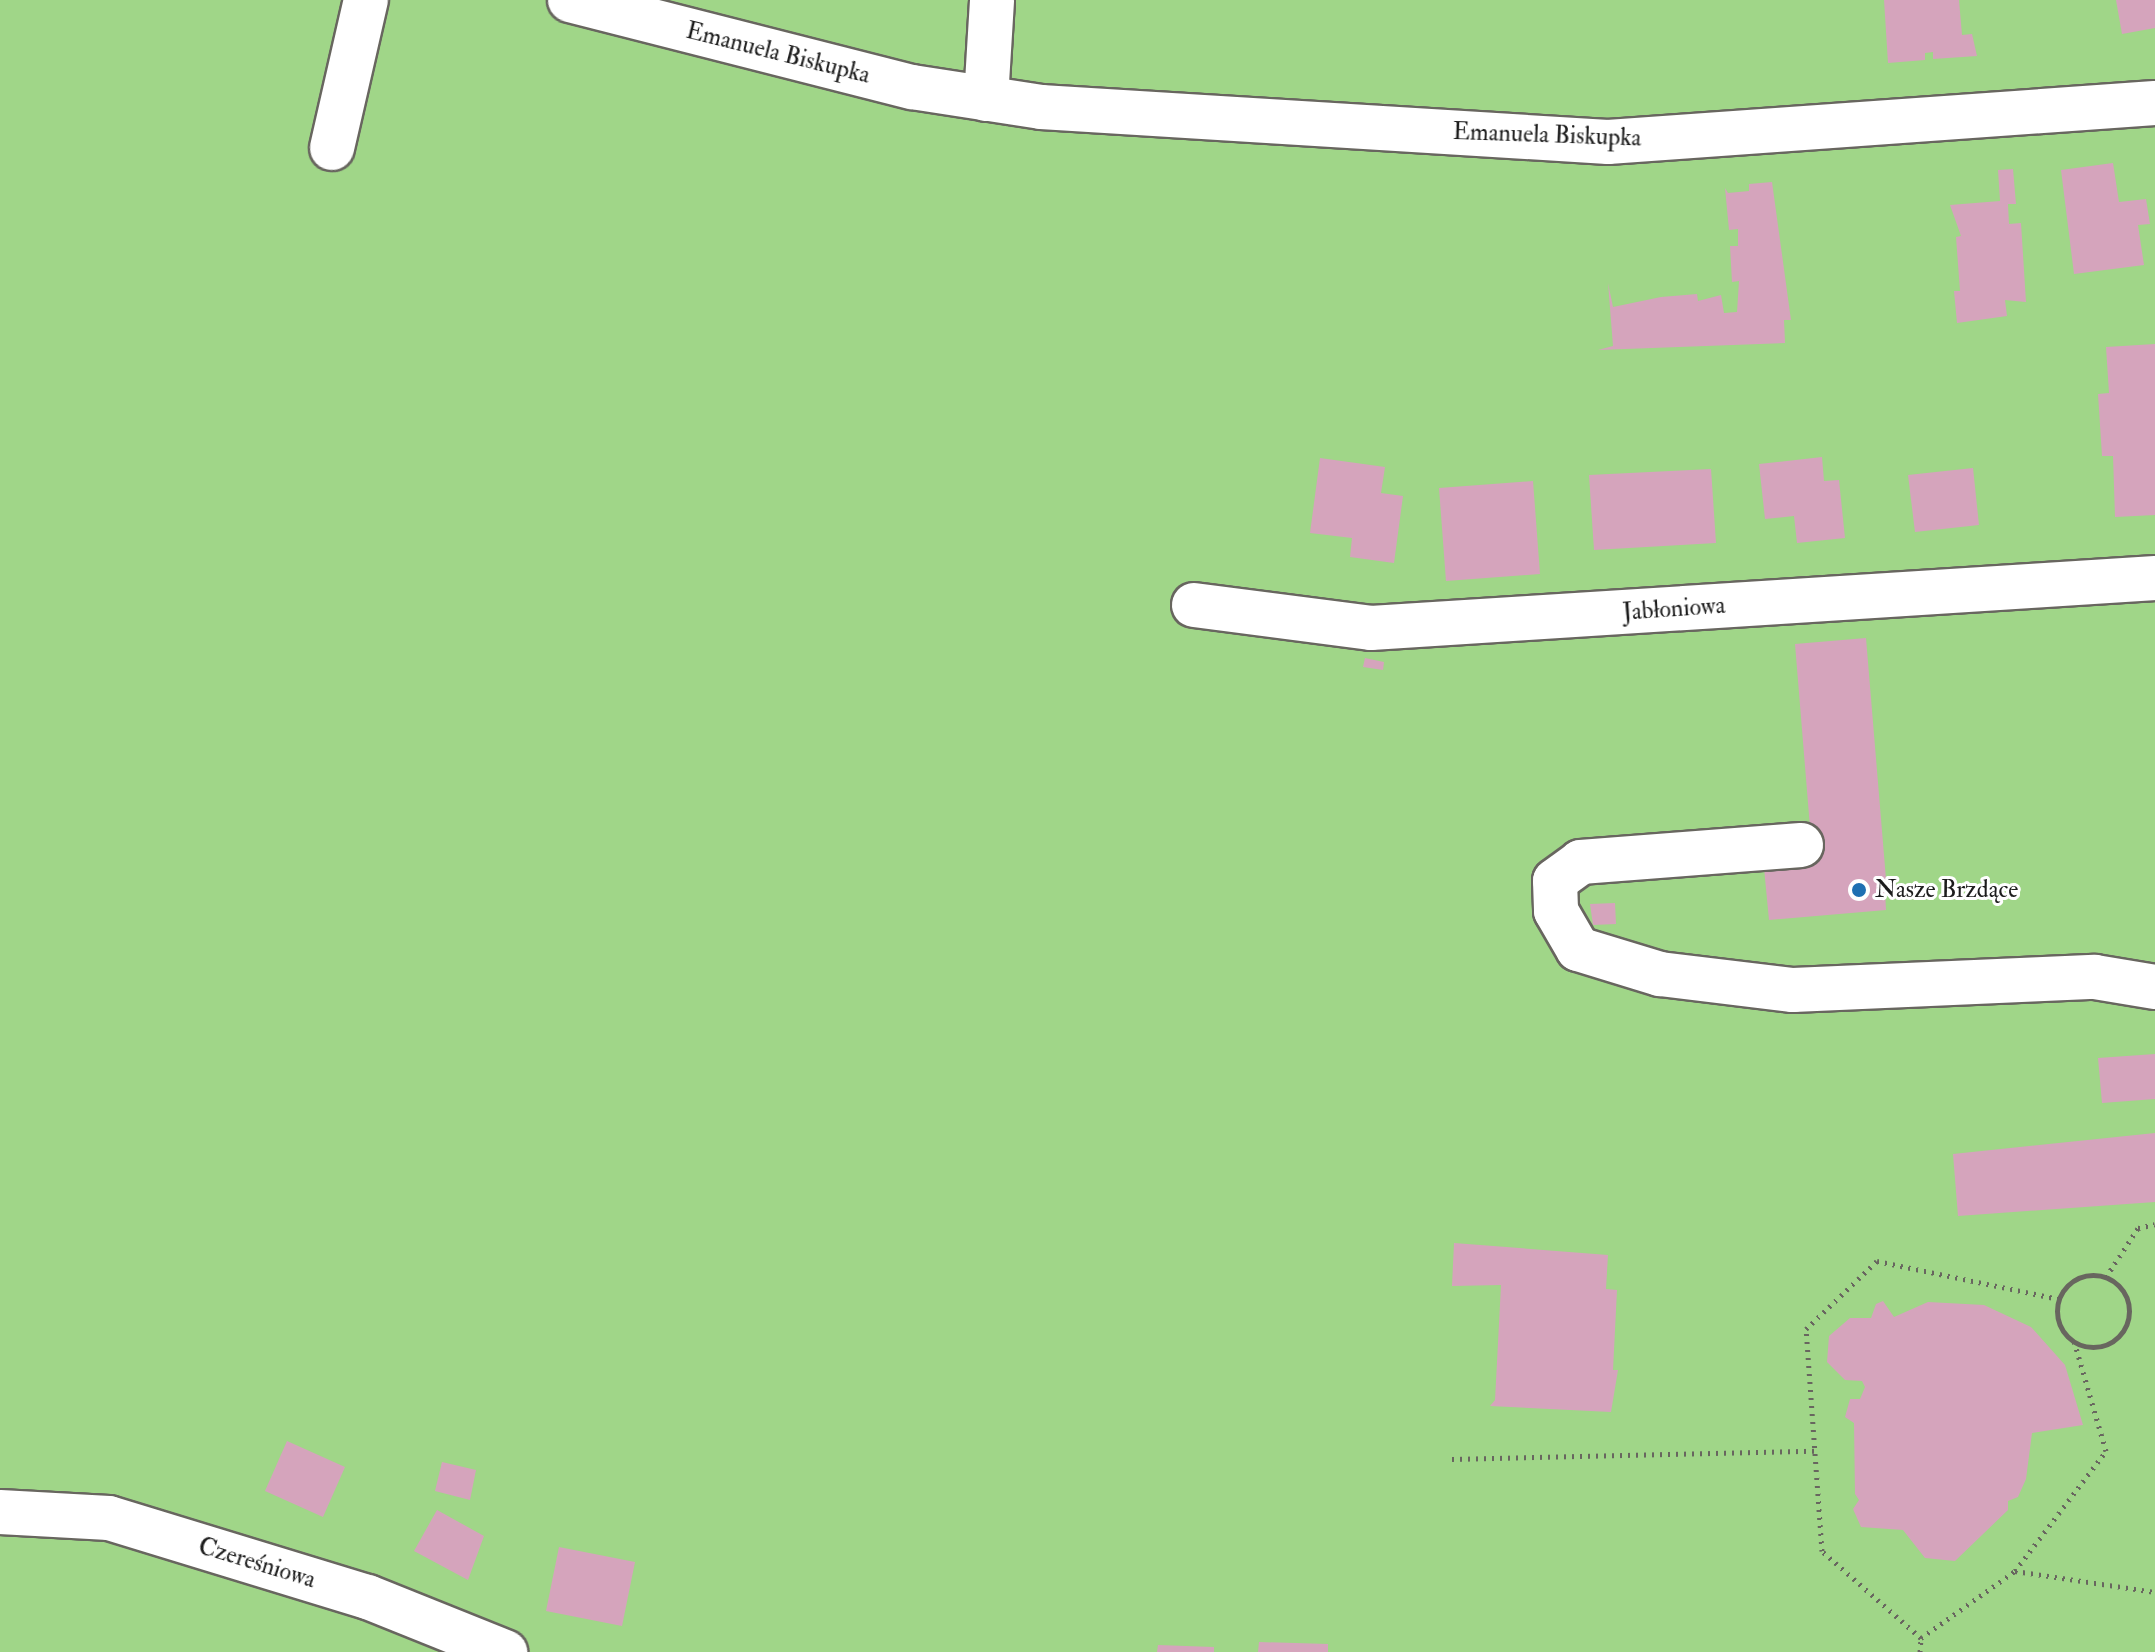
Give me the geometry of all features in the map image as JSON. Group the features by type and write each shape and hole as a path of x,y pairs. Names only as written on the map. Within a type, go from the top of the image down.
{"street":[{"path":"332,148 366,0"},
{"name":"Emanuela Biskupka","path":"570,0 912,87 1041,107 1608,142 2155,103"},
{"path":"986,99 992,0"},
{"name":"Jabłoniowa","path":"1194,605 1371,628 2155,578"},
{"path":"1801,845 1581,862 1555,881 1556,911 1578,949 1660,974 1793,990 2095,977 2155,987"},
{"name":"Czereśniowa","path":"0,1512 109,1518 368,1597 505,1652"}],"path":[{"path":"2106,1277 2138,1228 2155,1224"},
{"path":"1921,1638 1822,1551 1806,1329 1877,1261 2059,1299"},
{"path":"1921,1638 2015,1571 2106,1451 2074,1341 2059,1323 2059,1299 2073,1280 2106,1277 2117,1283 2128,1303 2126,1326 2098,1346 2074,1341"},
{"path":"1452,1459 1815,1451"},
{"path":"2015,1571 2155,1592"},
{"path":"1920,1652 1921,1638"}],"green space":[{"path":"0,0 2155,0 2155,1652 0,1652"}],"building":[{"path":"1884,0 1959,0 1962,35 1972,34 1977,56 1933,59 1933,52 1925,53 1925,60 1888,63"},
{"path":"2116,0 2155,0 2155,28 2122,34"},
{"path":"2113,163 2119,202 2146,199 2150,224 2138,225 2144,265 2074,274 2061,170"},
{"path":"2013,169 2016,204 2008,204 2009,224 2021,223 2026,302 2005,300 2007,316 1957,323 1954,291 1960,291 1956,237 1961,236 1950,205 2000,201 1998,170"},
{"path":"1772,182 1791,320 1784,320 1785,343 1598,350 1613,346 1608,283 1613,307 1661,297 1697,294 1698,301 1721,295 1724,313 1737,312 1739,281 1732,282 1730,246 1738,246 1738,229 1729,230 1725,188 1728,193 1749,191 1749,184"},
{"path":"2155,344 2155,515 2115,517 2113,456 2102,456 2098,394 2109,393 2106,347"},
{"path":"1822,457 1824,481 1839,480 1845,538 1797,543 1794,516 1765,519 1759,464"},
{"path":"1320,458 1385,467 1381,493 1403,496 1394,563 1350,557 1352,538 1310,533"},
{"path":"1973,468 1979,525 1915,532 1908,475"},
{"path":"1711,469 1716,543 1594,550 1589,475"},
{"path":"1533,481 1540,574 1446,581 1439,488"},
{"path":"1866,638 1886,879 1895,878 1896,890 1885,891 1886,910 1769,920 1764,868 1813,864 1795,644"},
{"path":"1365,658 1384,662 1383,670 1363,667"},
{"path":"1615,903 1616,924 1593,925 1590,904"},
{"path":"2155,1054 2155,1099 2102,1103 2098,1058"},
{"path":"2155,1133 2155,1202 1958,1216 1953,1154"},
{"path":"1454,1243 1608,1255 1606,1289 1617,1290 1613,1370 1618,1370 1611,1412 1490,1406 1495,1400 1501,1285 1452,1286"},
{"path":"1883,1301 1894,1317 1928,1302 1984,1305 2031,1327 2065,1365 2083,1425 2032,1433 2026,1479 2018,1497 2008,1501 2008,1510 1955,1561 1925,1558 1903,1530 1861,1527 1853,1509 1859,1500 1855,1494 1854,1423 1845,1417 1850,1399 1860,1399 1865,1387 1862,1381 1845,1380 1827,1362 1829,1336 1850,1318 1871,1318 1876,1304"},
{"path":"287,1441 345,1467 323,1517 265,1491"},
{"path":"442,1462 476,1470 470,1500 435,1491"},
{"path":"437,1510 484,1536 468,1580 414,1551"},
{"path":"559,1547 635,1562 622,1626 546,1611"},
{"path":"1259,1642 1328,1644 1328,1652 1258,1652"},
{"path":"1158,1645 1214,1647 1214,1652 1157,1652"}],"place":[{"name":"Nasze Brzdące","path":"1859,890"}]}
